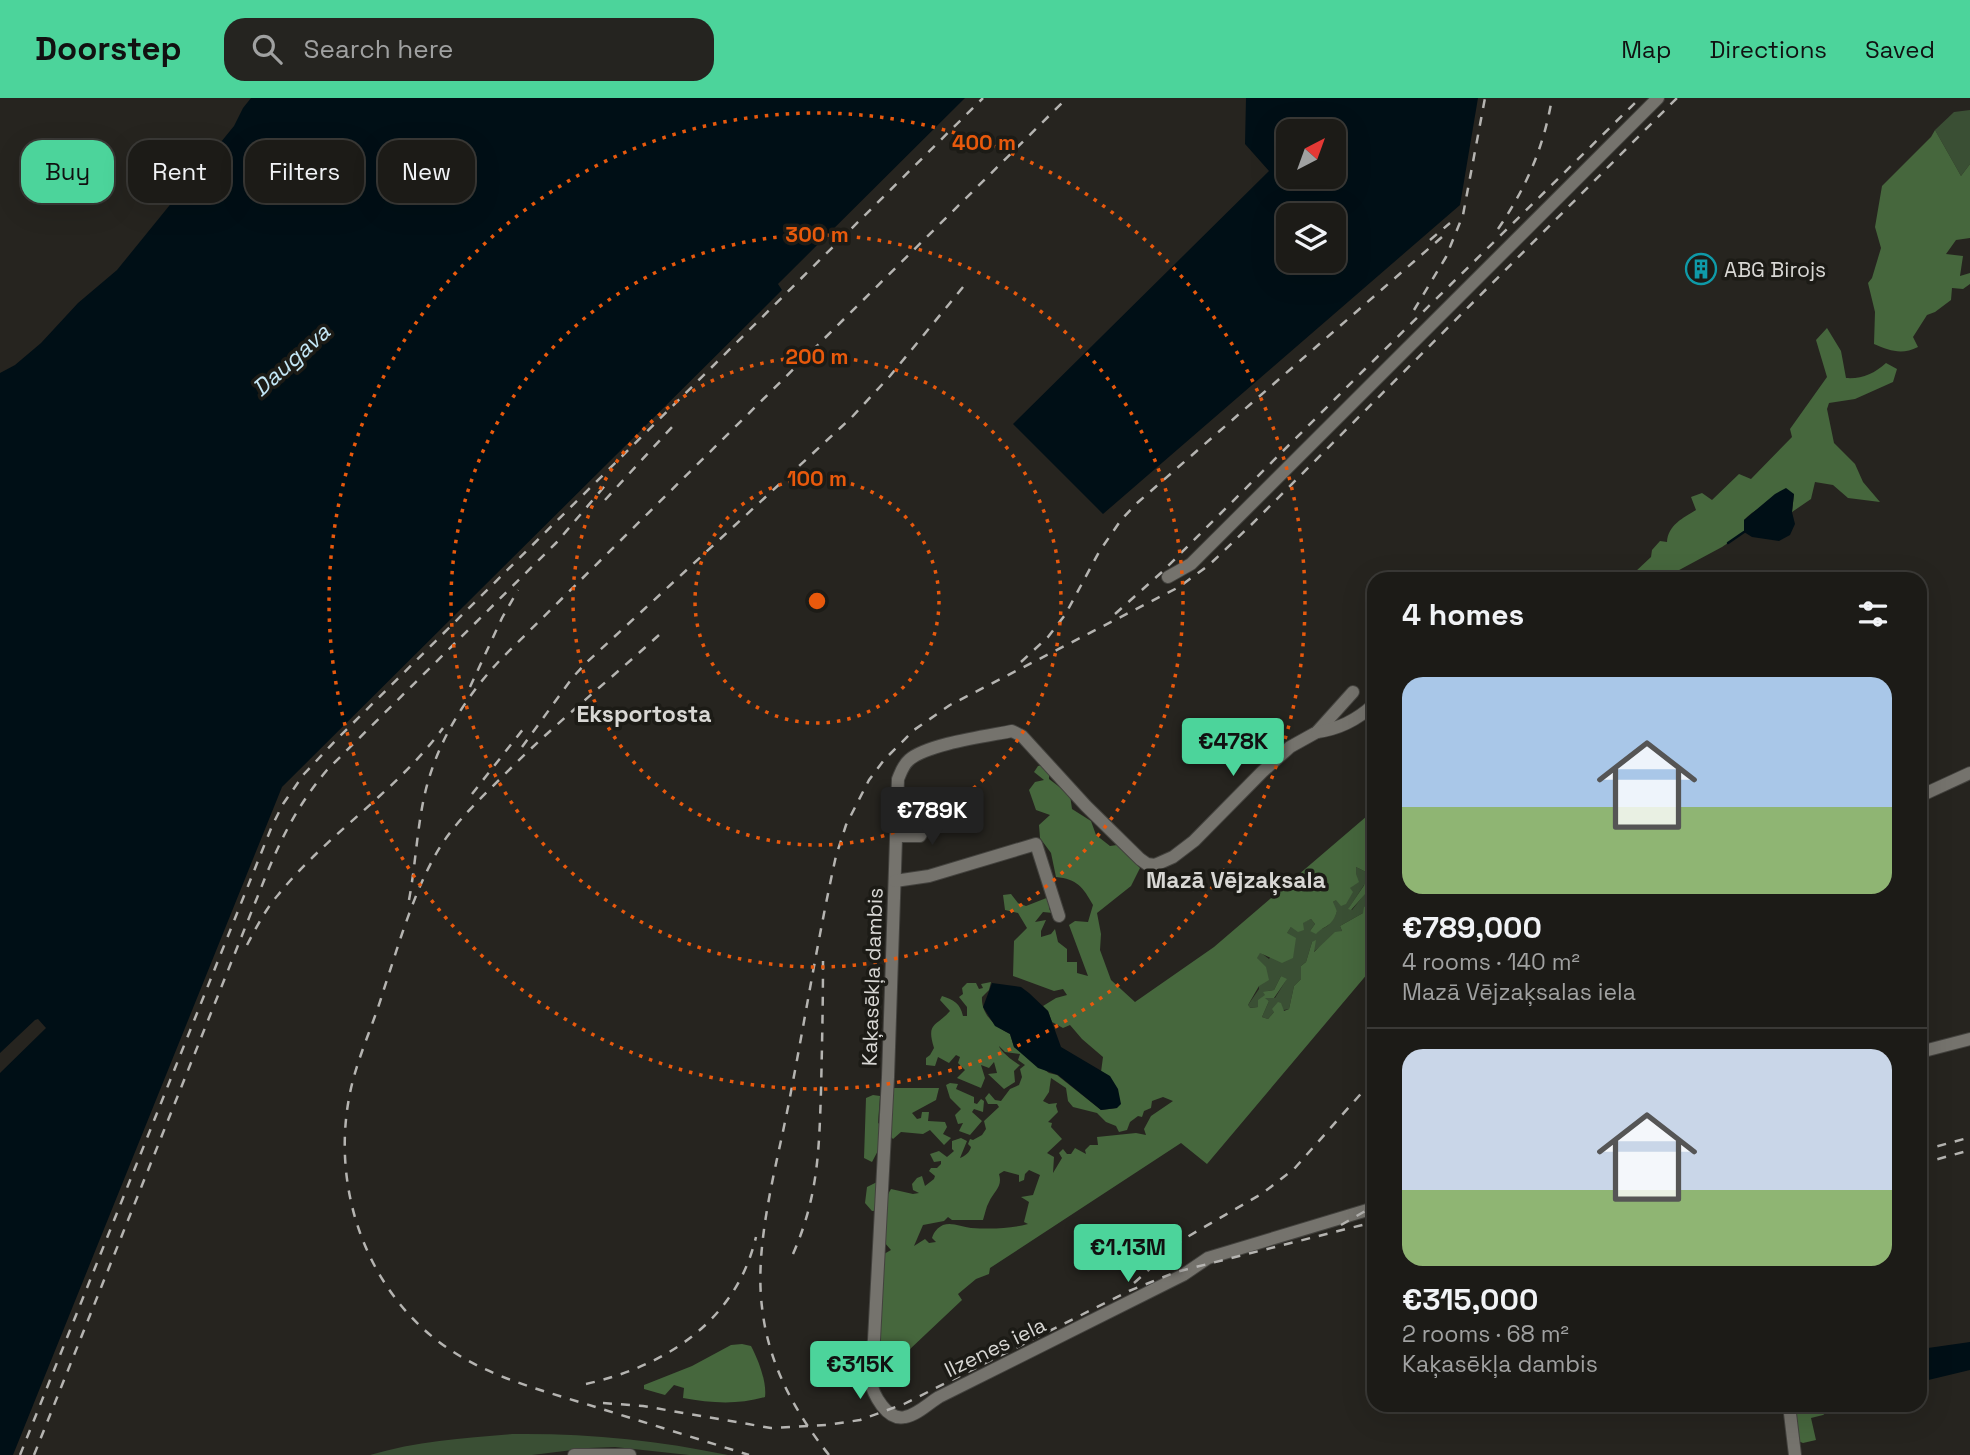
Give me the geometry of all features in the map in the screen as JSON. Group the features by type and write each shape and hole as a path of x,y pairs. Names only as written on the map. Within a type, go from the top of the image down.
{"street":[{"path":"1168,577 1191,564 1658,98"},
{"path":"1317,732 1353,692"},
{"path":"1317,732 1332,730 1367,711"},
{"name":"Kaķasēkļa dambis","path":"908,1417 897,1418 887,1411 875,1393 869,1377 874,1340 888,1077 898,779 903,767 910,758 926,751 1012,731 1022,736 1086,806 1140,859 1147,864 1156,864 1173,857 1194,841 1290,747 1317,732"},
{"path":"1927,793 1970,773"},
{"path":"896,835 920,836 926,825 926,812"},
{"path":"895,881 929,876 1036,844 1059,916"},
{"path":"1927,1050 1970,1039"},
{"name":"Ilzenes iela","path":"908,1417 939,1396 1184,1275 1208,1258 1367,1210"},
{"path":"1790,1412 1795,1455"},
{"path":"574,1455 630,1455"}],"green space":[{"path":"1970,110 1970,164 1961,176 1935,130 1954,112"},
{"path":"1935,130 1961,176 1970,164 1970,238 1956,240 1946,254 1963,256 1960,276 1970,273 1970,284 1963,289 1952,288 1951,300 1927,315 1913,337 1918,347 1907,351 1891,350 1874,344 1875,312 1868,283 1881,248 1875,227 1882,186"},
{"path":"1827,328 1841,351 1846,378 1868,375 1886,363 1897,369 1893,382 1855,399 1829,403 1827,409 1834,443 1855,464 1863,482 1880,502 1848,498 1833,485 1815,482 1811,499 1792,512 1794,494 1761,507 1744,520 1744,532 1675,572 1635,572 1651,557 1652,550 1660,541 1667,542 1670,531 1677,523 1696,510 1691,497 1702,493 1712,500 1739,474 1751,479 1792,437 1790,429 1827,377 1816,340"},
{"path":"1043,765 1049,772 1049,779 1070,795 1072,809 1091,821 1096,835 1110,846 1117,845 1140,868 1131,886 1097,913 1101,934 1100,950 1111,980 1135,1002 1214,947 1367,816 1367,872 1356,867 1359,882 1350,888 1353,892 1346,904 1341,906 1336,900 1333,902 1337,911 1335,916 1316,934 1310,931 1315,924 1311,919 1303,923 1304,930 1298,932 1291,927 1287,933 1296,938 1293,958 1282,963 1260,953 1257,958 1266,967 1269,980 1259,986 1248,1005 1250,1008 1258,1007 1258,1000 1265,995 1263,992 1274,990 1281,976 1287,979 1274,998 1265,998 1269,1001 1262,1017 1268,1019 1278,1002 1284,1011 1289,1009 1294,986 1301,979 1301,966 1306,962 1312,942 1316,940 1314,952 1335,932 1342,931 1340,926 1363,913 1367,906 1367,974 1207,1164 1181,1143 990,1268 989,1274 976,1279 958,1294 962,1300 909,1350 877,1369 884,1254 891,1250 884,1242 885,1210 872,1211 865,1203 867,1187 877,1182 887,1196 891,1189 919,1193 913,1190 912,1184 922,1176 925,1186 935,1176 929,1171 931,1168 937,1168 941,1164 941,1161 934,1162 930,1154 939,1151 947,1157 954,1151 952,1141 961,1138 967,1141 960,1158 967,1154 971,1147 968,1144 970,1139 982,1135 986,1129 984,1121 999,1107 997,1104 988,1104 985,1098 989,1093 995,1100 1001,1101 1010,1089 1019,1085 1022,1077 1020,1069 1025,1065 1018,1060 1020,1054 1005,1052 999,1046 1008,1057 1020,1065 1014,1071 1015,1082 1004,1089 988,1074 997,1073 994,1062 989,1068 981,1065 985,1078 981,1088 957,1078 965,1070 958,1063 960,1057 956,1055 949,1063 938,1057 935,1066 926,1065 926,1058 934,1048 932,1029 950,1011 940,1000 942,996 956,1003 963,1016 967,1016 967,1007 959,997 963,994 962,988 967,983 976,983 979,989 983,988 981,984 991,982 989,990 982,997 984,1009 995,1024 1010,1034 1014,1047 1049,1073 1057,1075 1101,1110 1117,1108 1115,1087 1101,1072 1103,1057 1070,1025 1063,1028 1052,1022 1043,1006 1067,995 1063,989 1054,991 1013,976 1014,941 1027,928 1018,913 1005,910 1003,895 1011,894 1018,903 1026,906 1049,897 1049,909 1053,913 1043,912 1035,922 1046,920 1041,937 1051,934 1055,929 1058,942 1067,949 1067,962 1077,962 1077,973 1088,976 1069,925 1075,921 1088,922 1093,905 1079,885 1056,877 1051,853 1040,838 1039,825 1050,815 1036,810 1029,790 1035,782 1044,780 1034,772 1038,766","holes":["1051,1078 1066,1088 1068,1101 1073,1107 1097,1113 1106,1122 1116,1126 1119,1132 1127,1130 1130,1122 1138,1116 1142,1117 1144,1111 1151,1108 1152,1101 1163,1097 1173,1101 1151,1116 1144,1129 1146,1135 1136,1133 1097,1137 1098,1145 1090,1145 1085,1150 1086,1154 1075,1148 1071,1154 1067,1154 1063,1149 1059,1153 1062,1158 1053,1173 1054,1157 1047,1153 1062,1139 1051,1127 1052,1123 1048,1122 1058,1112 1057,1103 1049,1104 1043,1101 1049,1092","1029,1170 1040,1175 1033,1195 1021,1197 1029,1202 1024,1222 1028,1224 993,1228 946,1224 935,1232 932,1238 936,1242 929,1243 925,1239 914,1246 923,1225 944,1221 948,1217 952,1220 983,1220 988,1204 999,1186 999,1174 1004,1171 1019,1175 1019,1182 1024,1180"]},
{"path":"1356,867 1367,872 1367,888 1364,885 1349,908 1352,910 1366,892 1367,908 1340,926 1342,931 1313,952 1312,942 1306,962 1301,966 1301,979 1294,986 1289,1009 1274,1012 1268,1019 1262,1017 1269,1001 1264,998 1275,998 1286,980 1281,976 1274,990 1268,991 1258,1007 1249,1008 1248,1005 1259,989 1257,957 1260,952 1269,959 1291,927 1311,919 1315,924 1310,931 1327,926 1337,911 1332,903 1350,888"},
{"path":"1365,884 1367,897 1366,893 1351,910 1348,909"},
{"path":"958,1084 956,1089 974,1097 974,1103 977,1104 981,1099 984,1101 983,1112 974,1109 972,1112 982,1121 970,1135 959,1131 963,1123 958,1124 955,1115 961,1109 950,1098 946,1085"},
{"path":"890,1088 939,1088 936,1100 912,1113 917,1119 921,1118 922,1112 929,1112 928,1121 945,1122 947,1127 943,1134 951,1138 944,1145 930,1130 923,1134 901,1132 893,1139 889,1135"},
{"path":"880,1096 878,1123 884,1127 881,1145 872,1162 864,1158 866,1098"},
{"path":"731,1345 751,1346 756,1357 763,1378 765,1397 714,1402 683,1398 684,1388 674,1385 665,1395 644,1389 644,1385 692,1366"},
{"path":"1796,1412 1827,1412 1811,1418 1816,1440 1803,1443 1798,1441"},
{"path":"512,1434 621,1438 728,1455 689,1455 615,1447 532,1455 370,1455 422,1443"}],"water":[{"name":"Daugava","path":"251,98 965,98 778,284 782,290 282,787 13,1455 0,1455 0,1073 46,1028 38,1019 35,1020 0,1053 0,373 15,365 41,343 78,303 117,270 171,203 231,203 231,140 223,140"},
{"path":"1246,98 1478,98 1460,205 1103,514 1013,424 1269,171 1245,144"},
{"path":"1786,488 1794,494 1792,512 1795,524 1790,535 1779,541 1752,537 1744,532 1744,520"},
{"path":"992,983 1021,987 1029,993 1048,1011 1061,1047 1110,1076 1118,1089 1121,1104 1117,1108 1101,1110 1058,1075 1038,1068 1014,1047 1010,1034 995,1026 983,1007"},
{"path":"1970,1342 1970,1370 1927,1380 1928,1348"}],"waterway":[{"path":"1728,543 1744,532"}],"railway":[{"path":"20,1455 272,826 283,804 304,774 983,98"},
{"path":"409,900 421,816 432,770 456,717 478,685 504,656 1067,98"},
{"path":"1414,310 1446,257 1463,215 1485,98"},
{"path":"1498,229 1532,166 1544,133 1552,98"},
{"path":"1115,614 1162,572 1640,98"},
{"path":"829,1455 794,1404 770,1348 762,1307 761,1257 768,1204 836,856 846,825 869,780 884,760 914,730 950,705 1179,587 1209,565 1677,98"},
{"path":"1430,240 1450,223"},
{"path":"1021,662 1048,637 1065,615 1099,552 1121,520 1136,504 1442,237"},
{"path":"522,747 587,662 851,418 890,376 968,281"},
{"path":"605,500 672,427"},
{"path":"34,1455 267,873 293,819 327,770 557,542 609,481"},
{"path":"470,687 518,590"},
{"path":"659,635 520,759 467,812 438,851 410,910 357,1067 345,1128 345,1163 359,1231 373,1262 391,1292 413,1319 439,1342 473,1363 510,1379 749,1455"},
{"path":"247,945 269,907 297,873 404,773 443,728"},
{"path":"472,794 524,728"},
{"path":"793,1254 808,1213 816,1174 821,1091 823,961"},
{"path":"1134,1283 1182,1240 1263,1193 1294,1169 1367,1087"},
{"path":"1927,1149 1964,1139"},
{"path":"1927,1162 1967,1151"},
{"path":"1341,1225 1367,1210"},
{"path":"603,1403 643,1406 771,1428 860,1420 904,1404 1129,1291 1176,1272 1367,1224"},
{"path":"586,1384 643,1365 670,1352 694,1335 715,1316 732,1293 746,1267 756,1237"}],"place":[{"name":"ABG Birojs","path":"1701,269"}],"district":[{"name":"Eksportosta","path":"644,714"},
{"name":"Mazā Vējzaķsala","path":"1236,880"}]}
